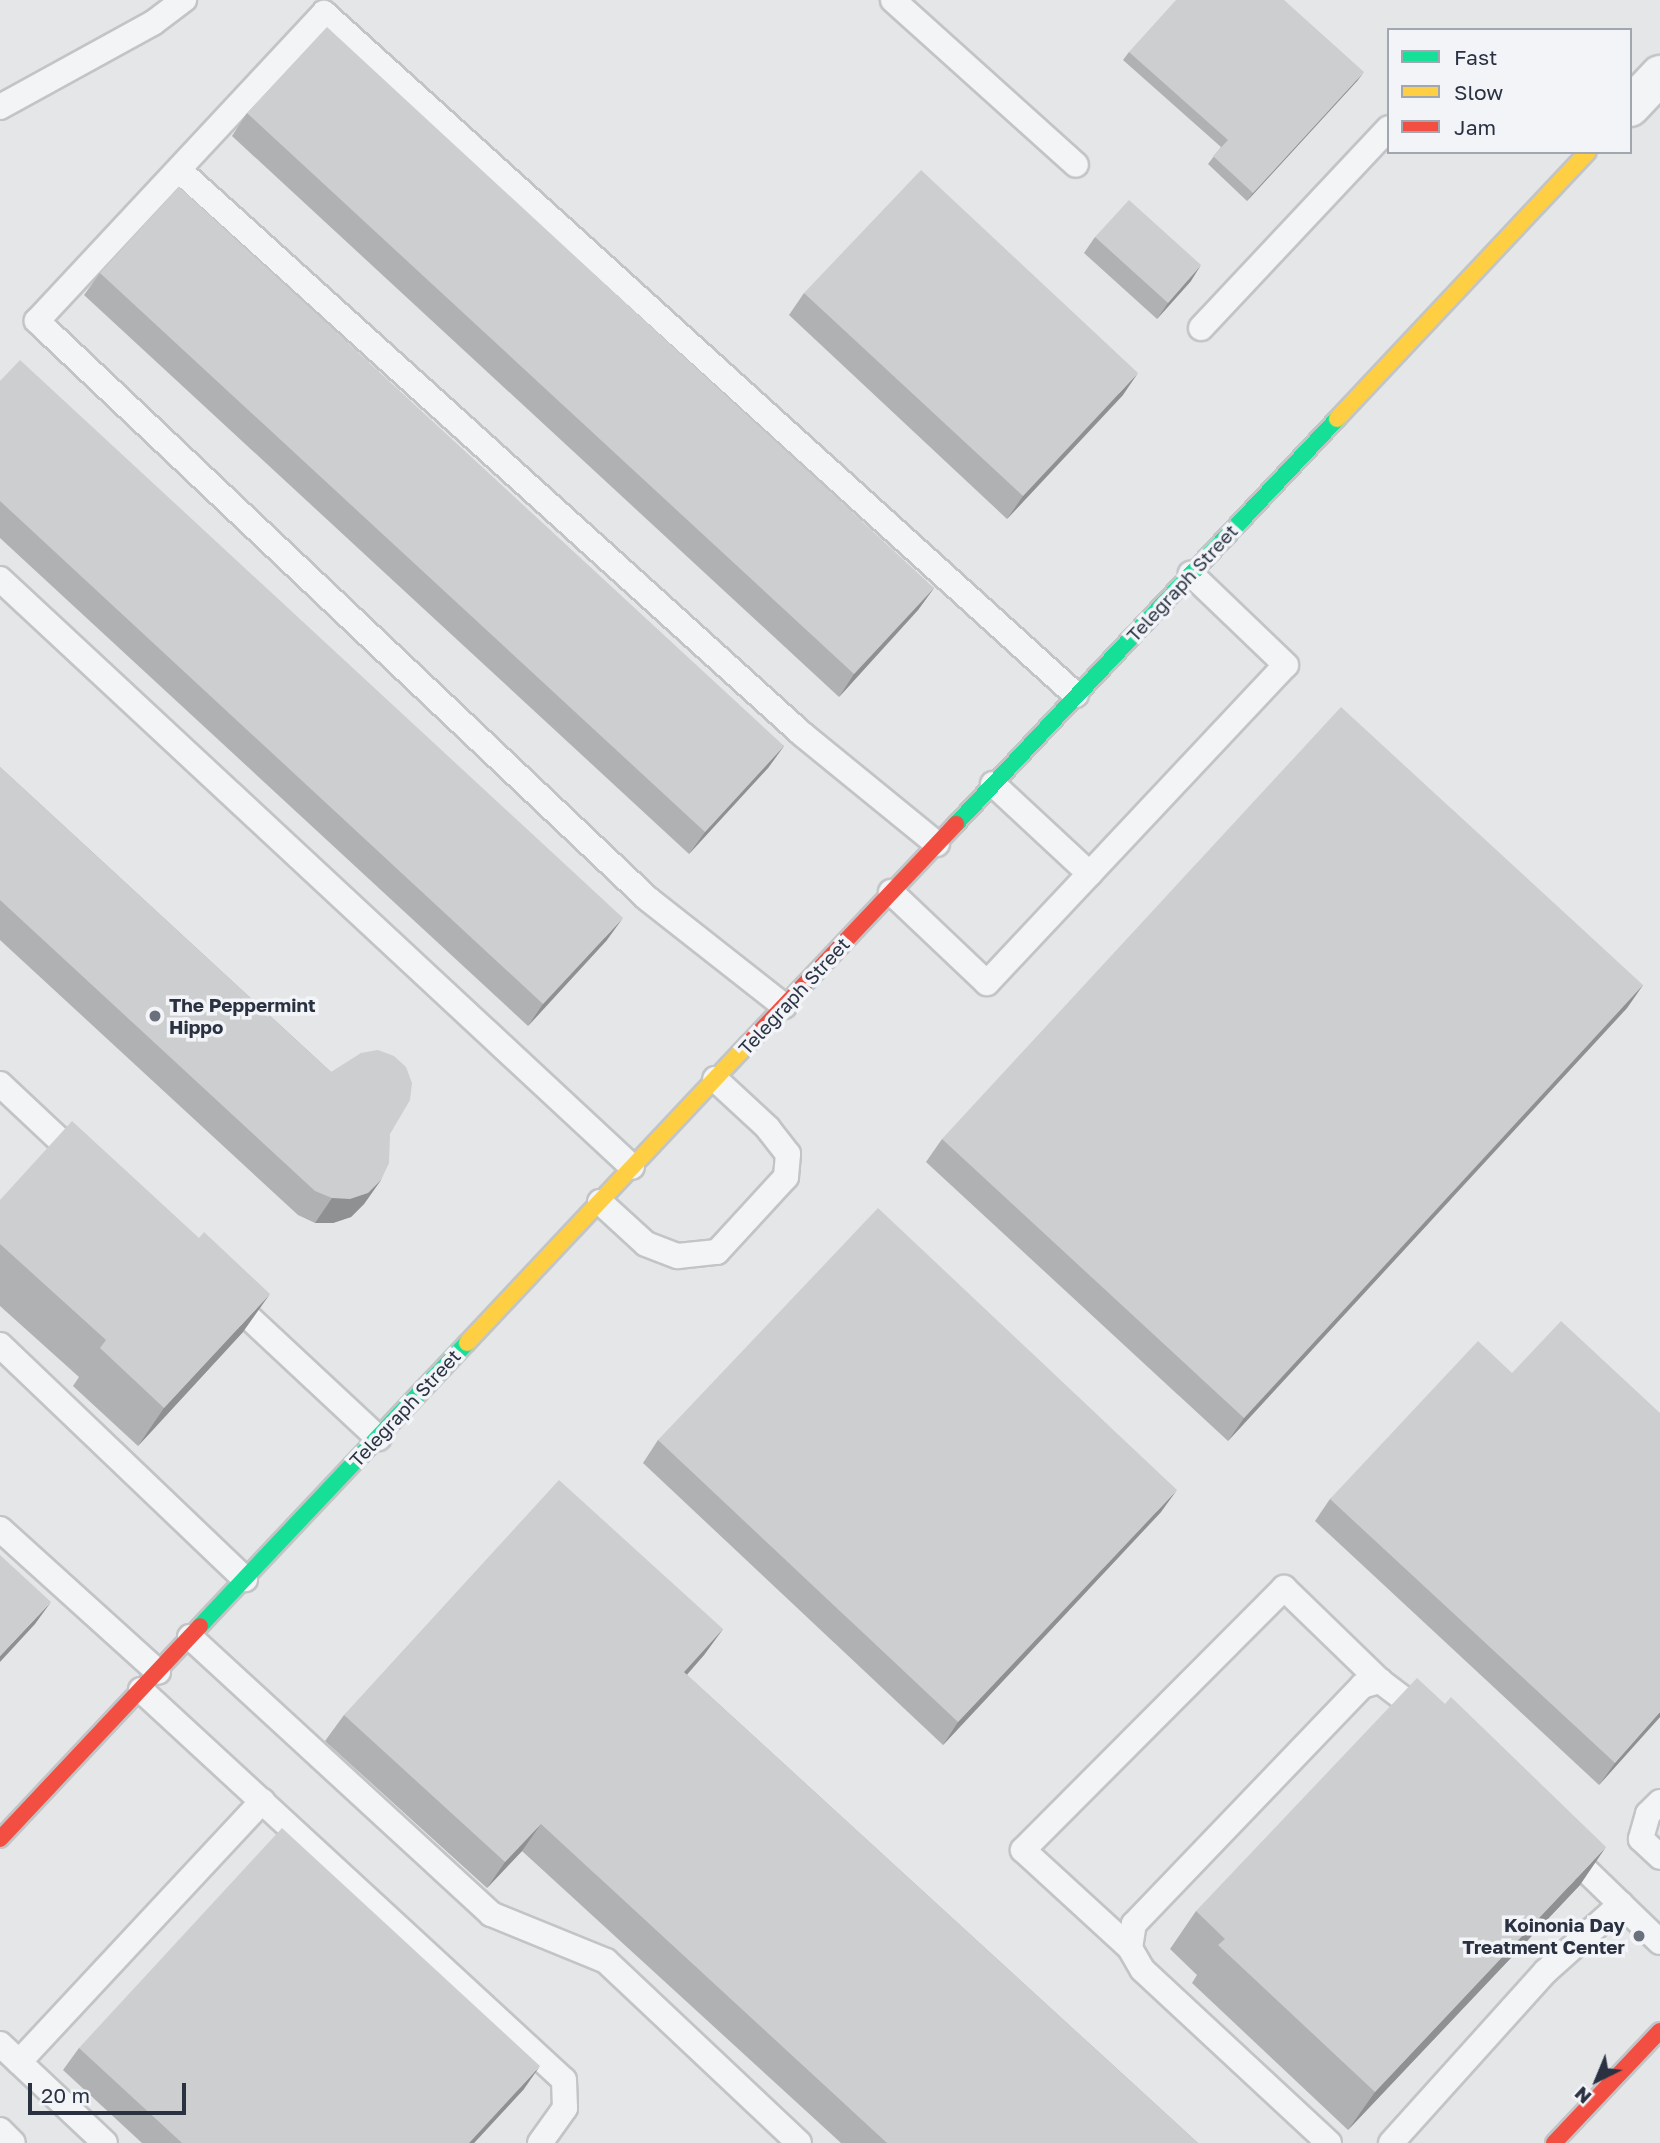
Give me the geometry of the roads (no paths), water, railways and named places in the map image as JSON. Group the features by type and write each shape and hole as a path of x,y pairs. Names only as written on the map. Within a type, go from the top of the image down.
{"street":[{"path":"1632,105 1660,75"},
{"name":"Telegraph Street","path":"0,1839 1191,574 1582,154"},
{"path":"1554,2143 1660,2031"}],"lane":[{"path":"0,107 153,23 184,0"},
{"path":"893,0 1076,166"},
{"path":"784,1006 647,898 37,321 324,13 1076,695"},
{"path":"1201,328 1387,130"},
{"path":"179,170 792,725 937,844"},
{"path":"891,892 987,983 1090,874 1286,665 1191,574"},
{"path":"0,579 632,1167"},
{"path":"993,784 1090,874"},
{"path":"600,1202 646,1244 678,1256 717,1252 786,1177 788,1154 768,1128 715,1079"},
{"path":"0,1084 102,1180"},
{"path":"204,1275 378,1438"},
{"path":"0,1345 245,1579"},
{"path":"0,1529 262,1801 564,2080 565,2108 540,2143"},
{"path":"1329,2143 1142,1969 1130,1948 1023,1850 1284,1588 1380,1681 1446,1735"},
{"path":"190,1637 491,1914 606,1961 799,2143"},
{"path":"1130,1948 1134,1924 1362,1686 1380,1681"},
{"path":"19,2062 262,1801"},
{"path":"1660,1802 1648,1814 1641,1839 1660,1857"},
{"path":"1551,1836 1660,1942"},
{"path":"1391,2143 1545,1972 1621,1904"},
{"path":"0,2044 105,2143"},
{"path":"0,2130 13,2143"}],"place":[{"name":"The Peppermint Hippo","path":"155,1016"},
{"name":"Koinonia Day Treatment Center","path":"1639,1936"}]}
